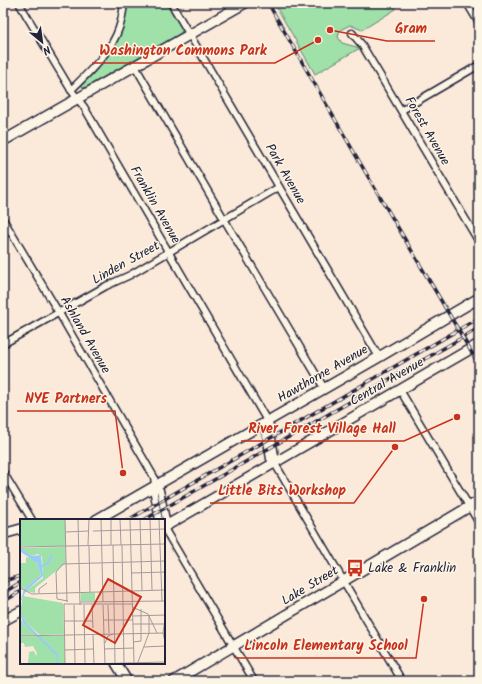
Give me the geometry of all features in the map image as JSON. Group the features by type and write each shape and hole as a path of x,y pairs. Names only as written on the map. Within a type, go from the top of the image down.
{"street":[{"name":"Franklin Avenue","path":"19,3 71,90 84,107 267,421"},
{"path":"71,90 95,65 112,42 119,30 124,3"},
{"name":"Park Avenue","path":"171,3 380,357"},
{"path":"3,141 245,3"},
{"path":"467,3 479,23"},
{"name":"Forest Avenue","path":"352,33 362,44 479,242"},
{"path":"402,110 479,65"},
{"path":"135,66 324,388"},
{"name":"Linden Street","path":"3,344 106,286 130,275 279,187"},
{"name":"Ashland Avenue","path":"3,219 154,477 154,494 159,519"},
{"name":"Hawthorne Avenue","path":"98,519 380,357 479,298"},
{"name":"Central Avenue","path":"165,526 479,344"},
{"path":"400,390 479,523"},
{"path":"267,421 265,429 270,459 274,462 402,681"},
{"path":"3,472 31,519"},
{"name":"Ashland Avenue","path":"155,485 160,490 166,520 165,524"},
{"name":"Lake Street","path":"174,681 479,501"},
{"path":"3,534 20,529"},
{"name":"Ashland Avenue","path":"165,529 254,681"},
{"path":"3,621 20,612"},
{"path":"117,664 127,681"}],"green space":[{"path":"128,3 166,3 182,29 181,33 84,88 82,87 99,67 112,48"},
{"path":"274,3 393,3 396,9 362,30 350,25 340,30 338,37 342,43 360,48 315,74"}],"railway":[{"path":"268,3 479,365"},
{"path":"130,519 479,318"},
{"path":"146,519 479,328"},
{"path":"3,581 20,576"},
{"path":"3,593 20,583"},
{"path":"3,602 20,592"}],"place":[{"name":"Gram","path":"330,30"},
{"name":"Washington Commons Park","path":"318,40"},
{"name":"River Forest Village Hall","path":"457,417"},
{"name":"Little Bits Workshop","path":"395,447"},
{"name":"NYE Partners","path":"123,473"},
{"name":"Lake & Franklin","path":"355,568"},
{"name":"Lincoln Elementary School","path":"424,599"}]}
